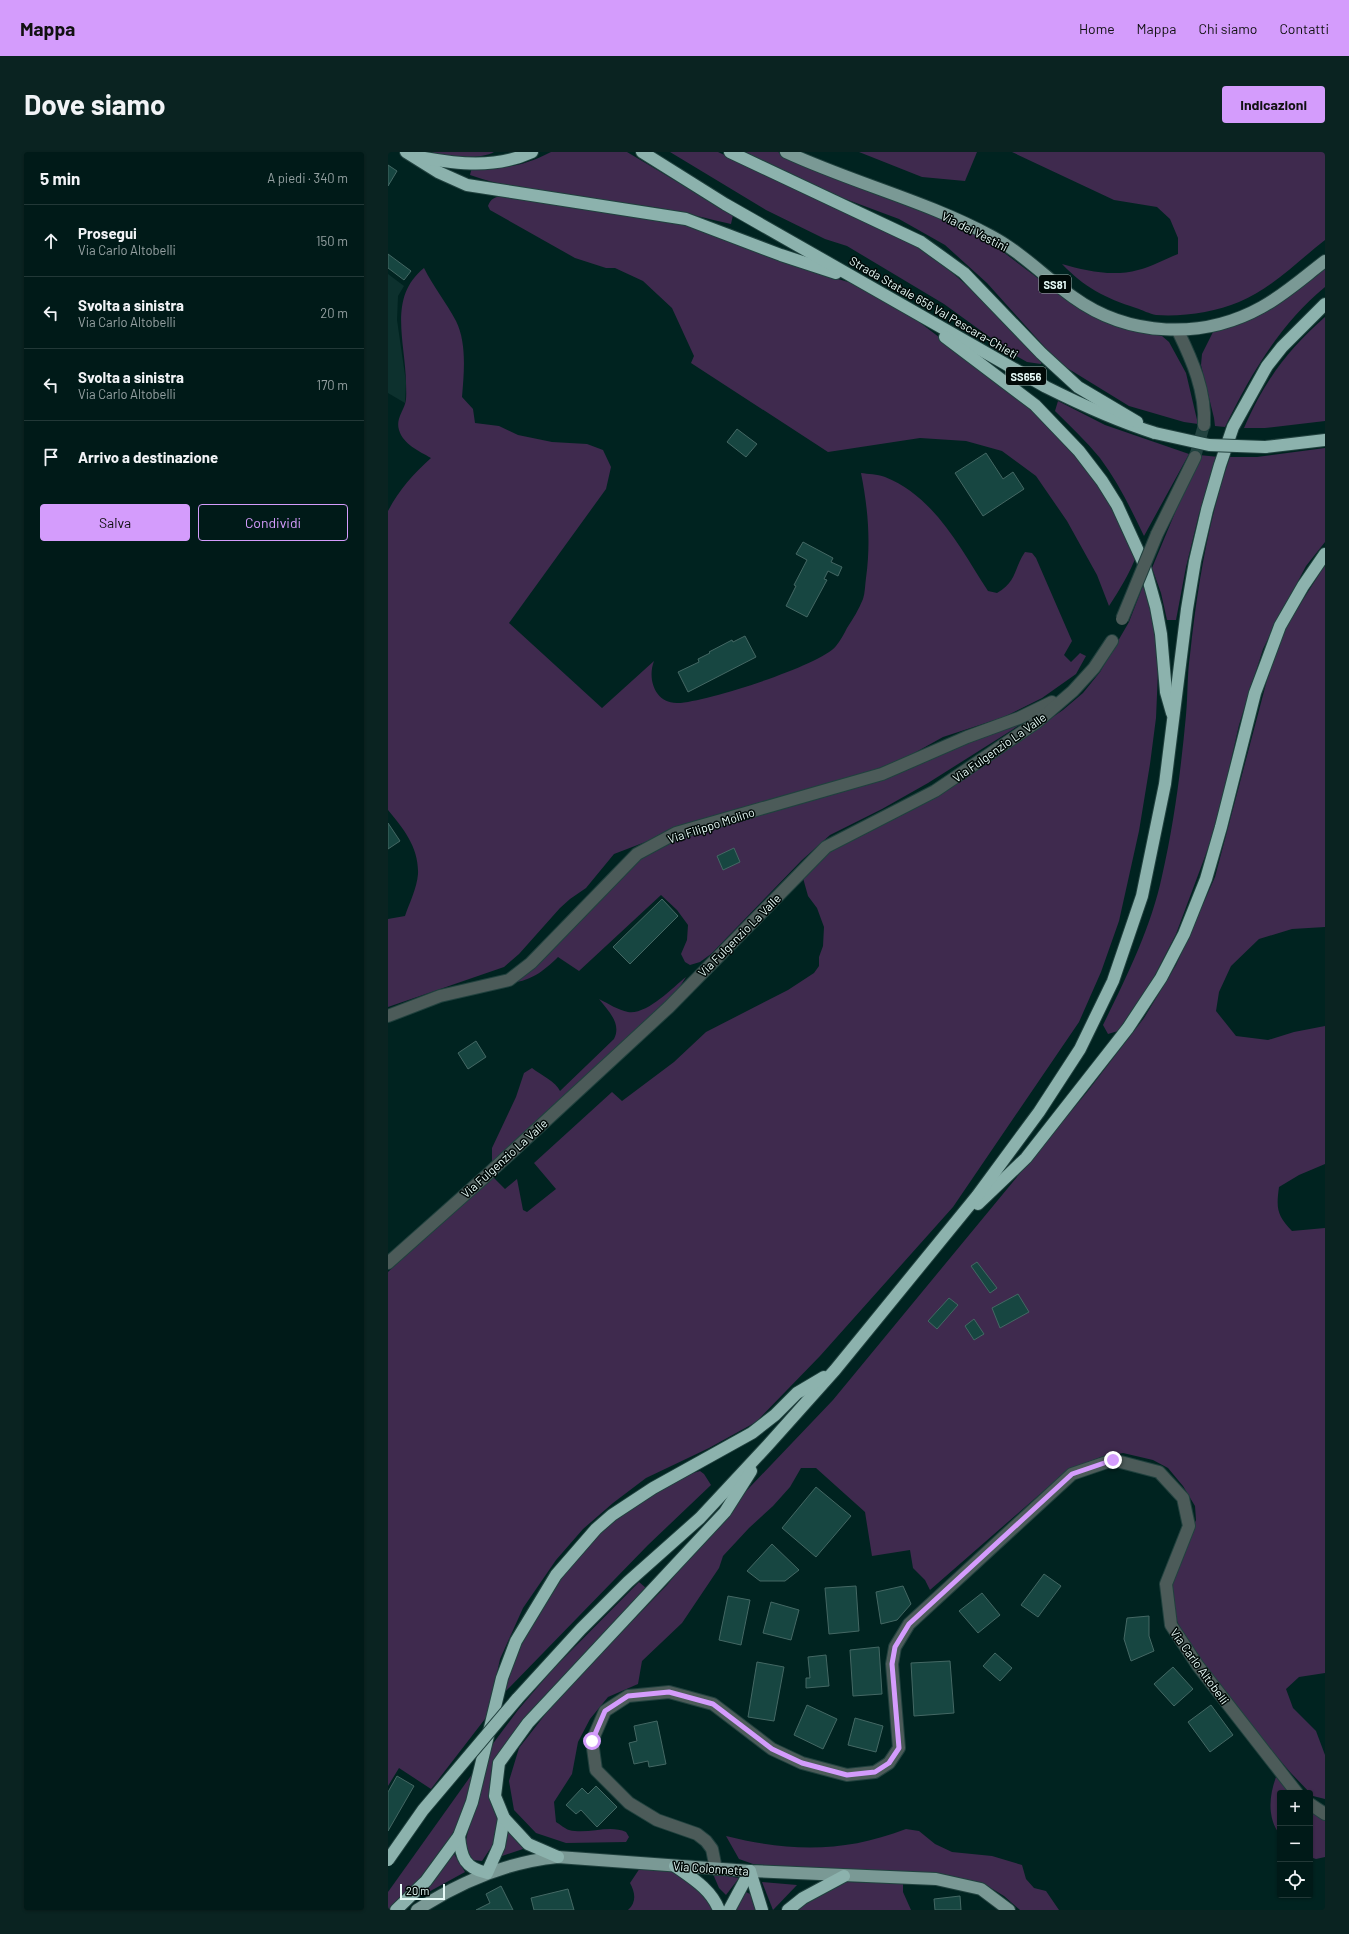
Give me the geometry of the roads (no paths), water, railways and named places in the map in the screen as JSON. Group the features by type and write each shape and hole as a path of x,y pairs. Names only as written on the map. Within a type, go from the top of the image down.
{"highway":[{"path":"410,154 471,165 511,159 532,152"},
{"name":"Strada Statale 656 Val Pescara-Chieti","path":"642,152 725,204 902,306 1046,387 1125,424 1155,433 1209,445 1265,447 1325,440"},
{"path":"730,152 921,242 964,273 1041,353 1078,387 1155,433"},
{"path":"410,154 438,172 467,185 686,219 781,255 860,281"},
{"path":"388,1860 423,1810 517,1699 581,1629 628,1582 700,1518 835,1370 944,1237 1002,1163 1061,1080 1091,1028 1113,981 1142,896 1164,784 1174,718 1187,609 1195,560 1209,502 1220,465 1233,427 1267,366 1282,347 1325,304"},
{"path":"902,306 1035,405 1096,471 1116,505 1144,564 1156,606 1161,634 1166,692 1174,718"},
{"path":"1300,444 1325,433"},
{"path":"944,1237 1026,1158 1128,1028 1161,978 1184,934 1206,879 1221,827 1255,692 1280,626 1303,586 1325,554"},
{"path":"396,1910 426,1881 459,1836 472,1802 502,1678 516,1642 556,1575 596,1529 612,1515 653,1488 752,1433 775,1415 797,1393 835,1370"},
{"path":"558,1857 528,1844 504,1818 495,1796 499,1763 528,1723 725,1512 768,1445"},
{"path":"459,1836 460,1848 468,1865 477,1871 487,1873 499,1846 504,1818"},
{"path":"675,1866 702,1885 710,1893 719,1910"},
{"path":"729,1910 750,1871"},
{"path":"750,1871 762,1910"},
{"path":"788,1910 803,1898 844,1876"}],"main road":[{"name":"Via dei Vestini","path":"786,152 960,221 992,236 1014,250 1073,298 1093,310 1117,320 1143,327 1178,331 1208,328 1242,317 1262,307 1283,293 1325,261"},
{"name":"Via Colonnetta","path":"417,1910 444,1893 487,1873 537,1859 558,1857 750,1871 936,1879 981,1889 1009,1910"}],"street":[{"path":"1178,331 1191,357 1198,380 1205,410 1204,425"},
{"path":"1122,619 1157,534 1196,458"},
{"name":"Via Fulgenzio La Valle","path":"388,1263 487,1175 669,1007 826,847 935,791 1036,722 1073,691 1094,668 1112,641"},
{"name":"Via Filippo Molino","path":"388,1016 440,996 509,980 531,964 638,854 676,833 882,774 967,737 1020,718 1073,691"},
{"name":"Via Carlo Altobelli","path":"716,1869 712,1849 706,1841 697,1834 657,1820 628,1803 596,1770 592,1741 605,1711 628,1696 669,1692 713,1704 772,1749 802,1763 847,1775 875,1772 889,1763 899,1748 892,1664 895,1647 909,1624 1072,1474 1113,1460 1160,1472 1183,1498 1189,1526 1166,1584 1171,1624 1198,1666 1295,1790"},
{"path":"1313,1806 1325,1814"}],"tunnel":[{"path":"1195,457 1204,425"}]}
